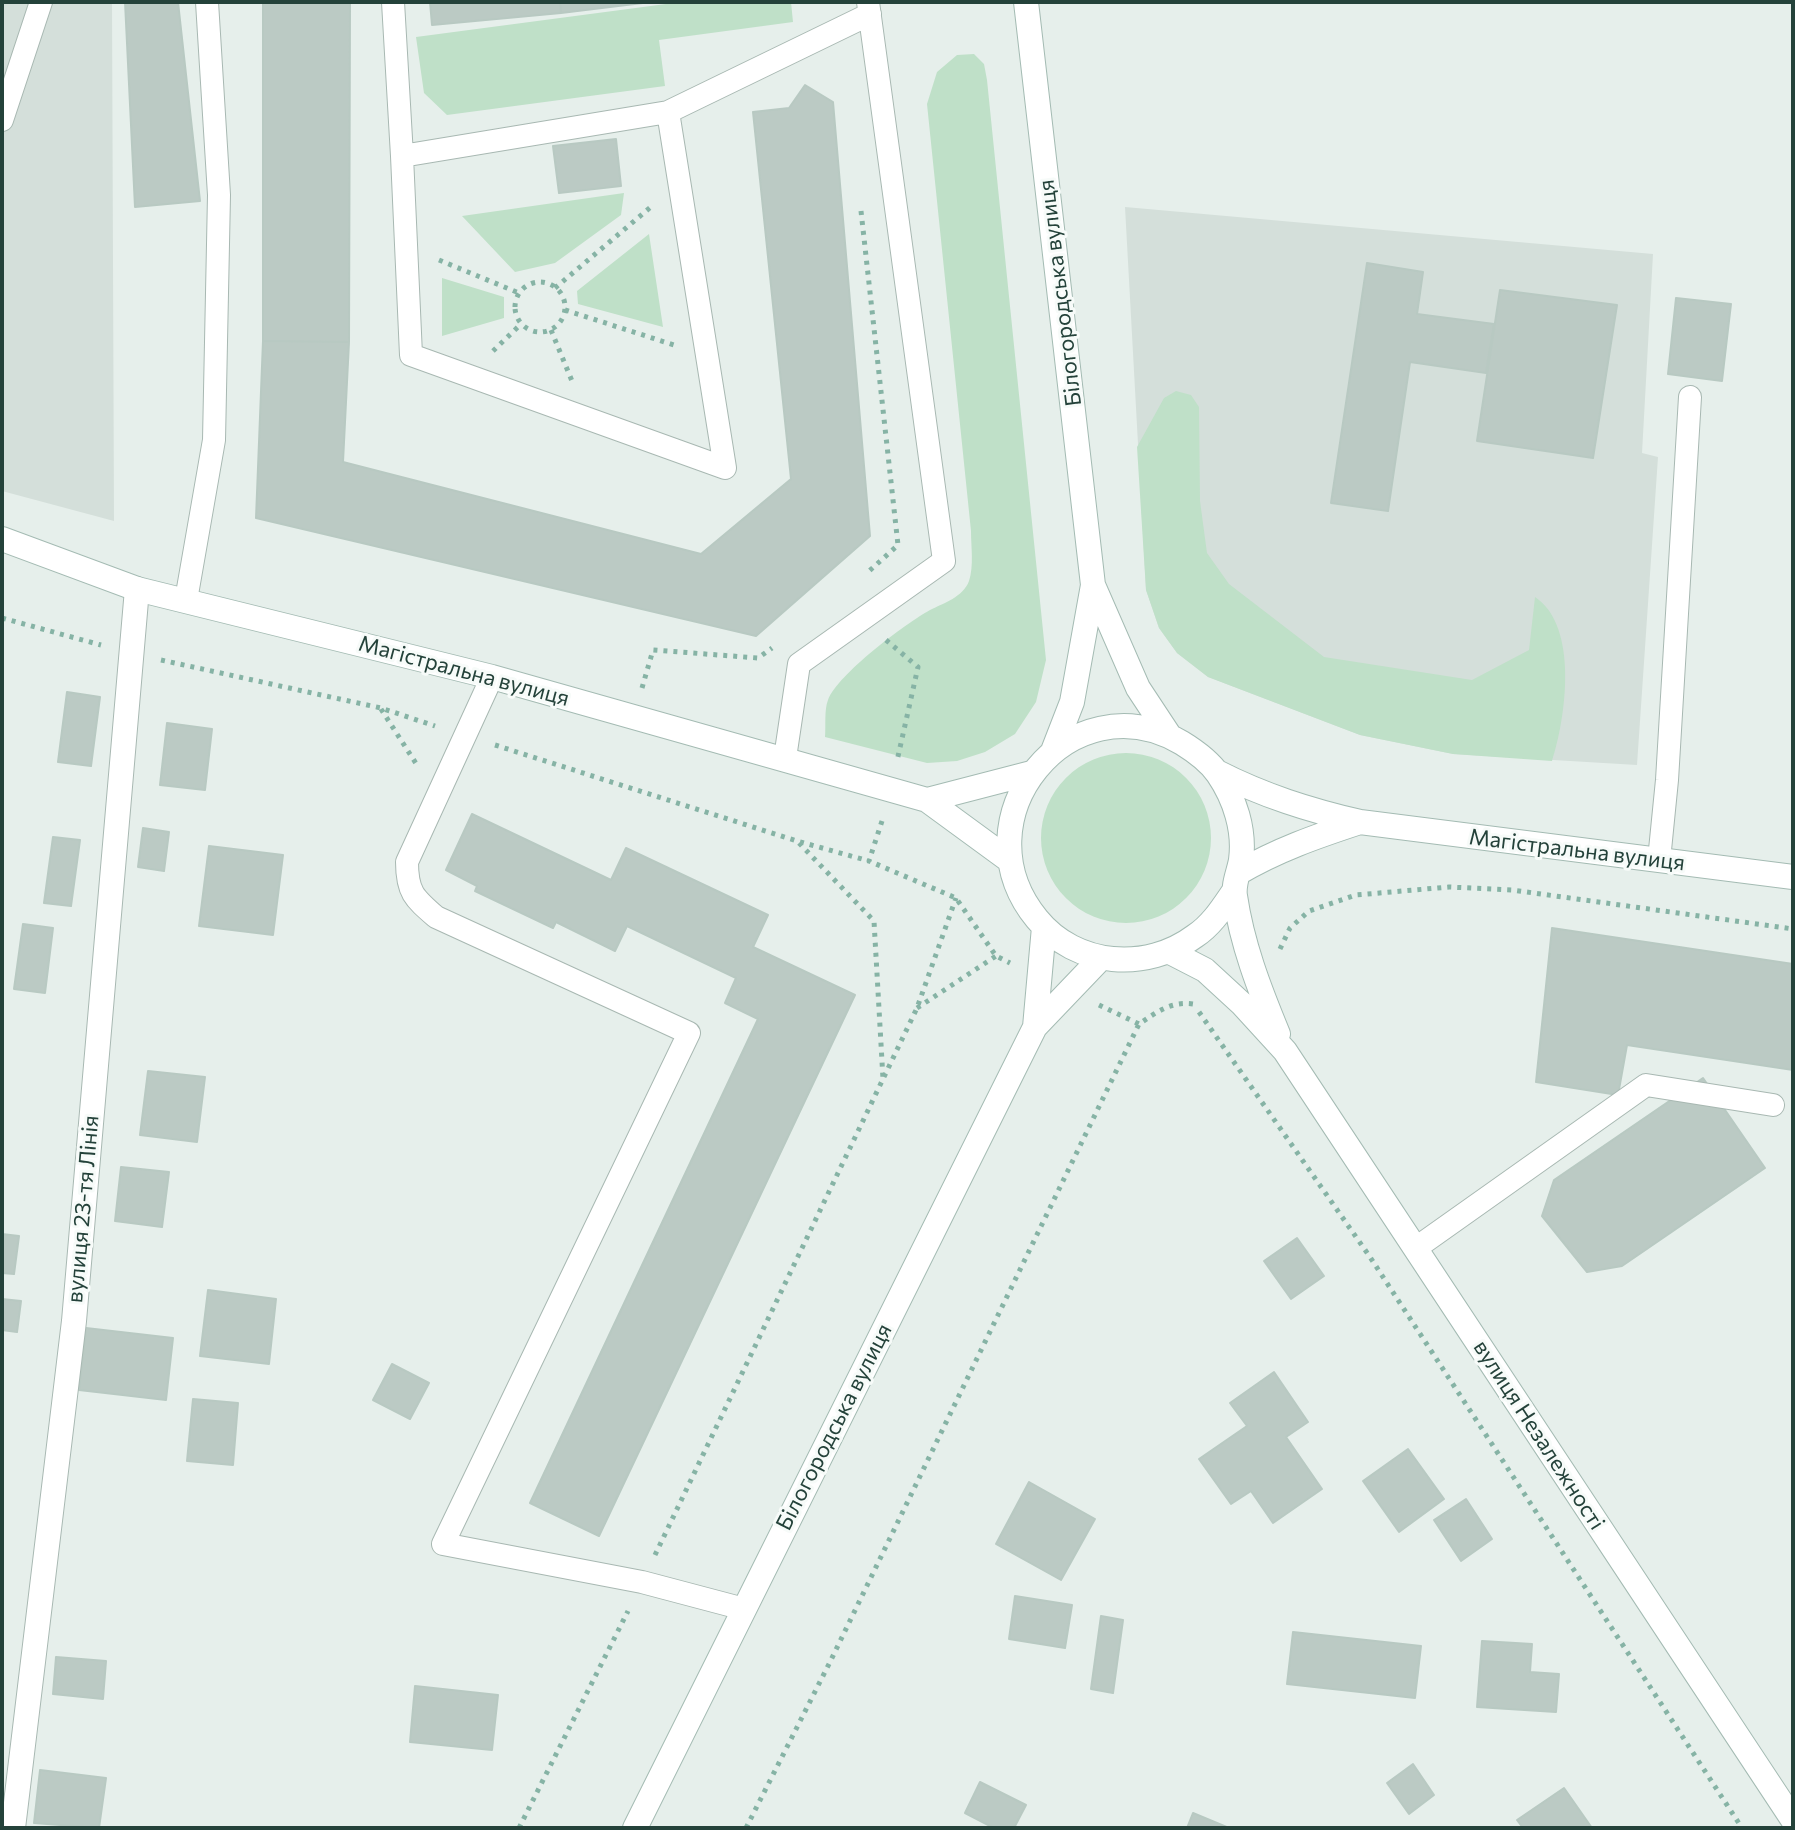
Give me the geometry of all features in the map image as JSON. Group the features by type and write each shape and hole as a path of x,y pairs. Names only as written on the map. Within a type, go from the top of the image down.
{"street":[{"name":"Білогородська вулиця","path":"1026,2 1093,585"},
{"name":"Магістральна вулиця","path":"2,539 137,589 492,677 927,800"},
{"path":"1093,585 1138,688 1169,735"},
{"path":"1053,751 1072,702 1093,585"},
{"name":"вулиця 23-тя Лінія","path":"13,1828 74,1321 137,589"},
{"path":"1137,727 1169,735 1195,750 1217,772 1232,798 1241,827 1241,858 1236,882 1218,914 1197,936 1170,952 1124,961 1101,958 1070,947 1044,927 1021,896 1009,860 1009,829 1016,799 1031,773 1053,751 1079,735 1109,728 1137,727"},
{"name":"Магістральна вулиця","path":"1217,772 1303,809 1360,822 1793,877"},
{"path":"927,800 1031,773"},
{"path":"927,800 1009,860"},
{"path":"1236,882 1281,850 1360,822"},
{"path":"1236,882 1242,938 1285,1051"},
{"path":"1035,1027 1044,927"},
{"path":"1170,952 1205,970 1242,1004 1285,1051"},
{"path":"1035,1027 1101,958"},
{"name":"Білогородська вулиця","path":"635,1828 1035,1027"},
{"name":"вулиця Незалежності","path":"1285,1051 1793,1820"}],"lane":[{"path":"2,120 41,2"},
{"path":"186,600 214,440 219,195 207,2"},
{"path":"393,2 411,355 725,468 668,112"},
{"path":"402,156 668,112 869,8 944,561 799,664 785,758"},
{"path":"1659,860 1667,780 1690,397"},
{"path":"492,677 407,862 407,885 418,902 436,917 689,1033 443,1544 642,1582 744,1609"},
{"path":"1416,1248 1646,1085 1773,1105"}],"path":[{"path":"555,288 679,183"},
{"path":"860,203 898,545 863,577"},
{"path":"406,247 519,293"},
{"path":"532,283 549,284 555,288 561,294 565,310 558,324 551,330 535,332 521,324 515,309 519,293 532,283"},
{"path":"565,310 707,356"},
{"path":"551,330 587,419"},
{"path":"861,620 918,667 892,792 869,861 956,898 996,956 917,1008"},
{"path":"634,716 653,650 758,658 782,641"},
{"path":"381,708 437,796"},
{"path":"797,841 874,921 883,1080"},
{"path":"1282,948 1290,928 1309,911 1356,895 1449,887 1512,890 1793,929"},
{"path":"519,1828 642,1582 917,1008 956,898"},
{"path":"746,1828 830,1662 1139,1024 1165,1006 1183,1003 1194,1005 1370,1257 1742,1828"}],"shaded area":[{"path":"2,2 112,2 114,521 2,491"},
{"path":"1125,207 1653,254 1642,453 1658,457 1637,765 1453,754 1360,735 1208,677 1177,653 1159,628 1146,590"}],"green space":[{"path":"681,2 791,2 793,22 659,40 665,86 447,115 424,93 416,37"},
{"path":"974,54 984,64 987,80 1046,660 1036,702 1015,734 985,752 957,761 927,763 825,737 826,713 834,689 858,664 905,626 958,595 971,575 971,531 927,104 937,72 957,55"},
{"path":"624,193 621,215 555,263 515,272 462,216"},
{"path":"649,234 663,327 578,304 577,291"},
{"path":"442,278 504,297 504,318 442,336"},
{"path":"1176,391 1191,395 1199,407 1200,501 1207,553 1229,584 1324,657 1472,680 1529,650 1535,597 1549,611 1563,650 1564,698 1552,761 1453,754 1360,735 1208,677 1177,653 1159,628 1146,590 1137,447 1164,398"},
{"path":"1126,753 1158,760 1186,778 1204,806 1211,838 1204,870 1186,898 1158,916 1126,923 1094,916 1066,898 1048,870 1041,838 1048,806 1066,778 1094,760"}],"building":[{"path":"125,2 178,2 200,201 135,207"},
{"path":"263,2 350,2 349,342 263,341"},
{"path":"430,2 560,2 561,13 432,25"},
{"path":"560,2 651,2 561,13"},
{"path":"805,85 833,102 870,536 756,636 256,518 263,341 349,342 343,462 701,554 791,479 753,112 789,108"},
{"path":"616,139 621,186 559,193 553,146"},
{"path":"1367,263 1423,272 1417,314 1494,324 1486,373 1410,362 1388,511 1331,503"},
{"path":"1500,290 1617,305 1593,458 1477,441"},
{"path":"1676,298 1731,304 1722,381 1668,374"},
{"path":"67,692 100,697 91,766 58,762"},
{"path":"167,723 212,729 205,790 160,785"},
{"path":"472,814 611,880 626,848 768,915 753,947 855,995 599,1536 530,1503 758,1019 725,1003 736,978 627,926 615,951 556,922 553,928 475,891 477,886 446,870"},
{"path":"143,828 169,832 164,871 138,867"},
{"path":"53,837 80,840 71,906 44,903"},
{"path":"209,846 283,855 273,935 199,926"},
{"path":"23,924 53,928 45,993 14,989"},
{"path":"1552,928 1793,964 1793,1070 1627,1045 1618,1095 1536,1082"},
{"path":"148,1071 205,1077 197,1142 140,1135"},
{"path":"1703,1078 1765,1168 1622,1266 1587,1272 1542,1216 1554,1180"},
{"path":"121,1167 169,1172 162,1227 115,1221"},
{"path":"2,1234 19,1236 14,1274 2,1273"},
{"path":"1297,1238 1324,1276 1291,1299 1264,1261"},
{"path":"208,1290 276,1299 269,1364 200,1356"},
{"path":"2,1299 21,1301 17,1332 2,1330"},
{"path":"86,1328 173,1338 166,1400 79,1390"},
{"path":"392,1364 429,1383 410,1419 373,1400"},
{"path":"1274,1372 1308,1422 1286,1437 1322,1489 1273,1523 1251,1491 1231,1504 1199,1459 1247,1426 1230,1403"},
{"path":"193,1399 238,1403 233,1465 187,1461"},
{"path":"1408,1449 1444,1499 1399,1532 1363,1481"},
{"path":"1029,1482 1095,1519 1061,1580 996,1544"},
{"path":"1466,1499 1492,1539 1461,1561 1434,1520"},
{"path":"1015,1596 1072,1605 1065,1648 1009,1639"},
{"path":"1101,1616 1123,1620 1113,1693 1091,1689"},
{"path":"1293,1632 1421,1646 1415,1698 1287,1684"},
{"path":"1482,1641 1532,1644 1530,1672 1559,1674 1556,1712 1477,1707"},
{"path":"56,1657 106,1661 103,1699 53,1694"},
{"path":"415,1686 498,1695 492,1750 410,1742"},
{"path":"1413,1764 1434,1795 1409,1814 1387,1783"},
{"path":"40,1770 106,1778 99,1828 34,1823"},
{"path":"980,1782 1026,1805 1014,1828 994,1828 965,1813"},
{"path":"1564,1788 1592,1828 1523,1828 1517,1820"},
{"path":"1193,1813 1229,1828 1187,1828"}]}
